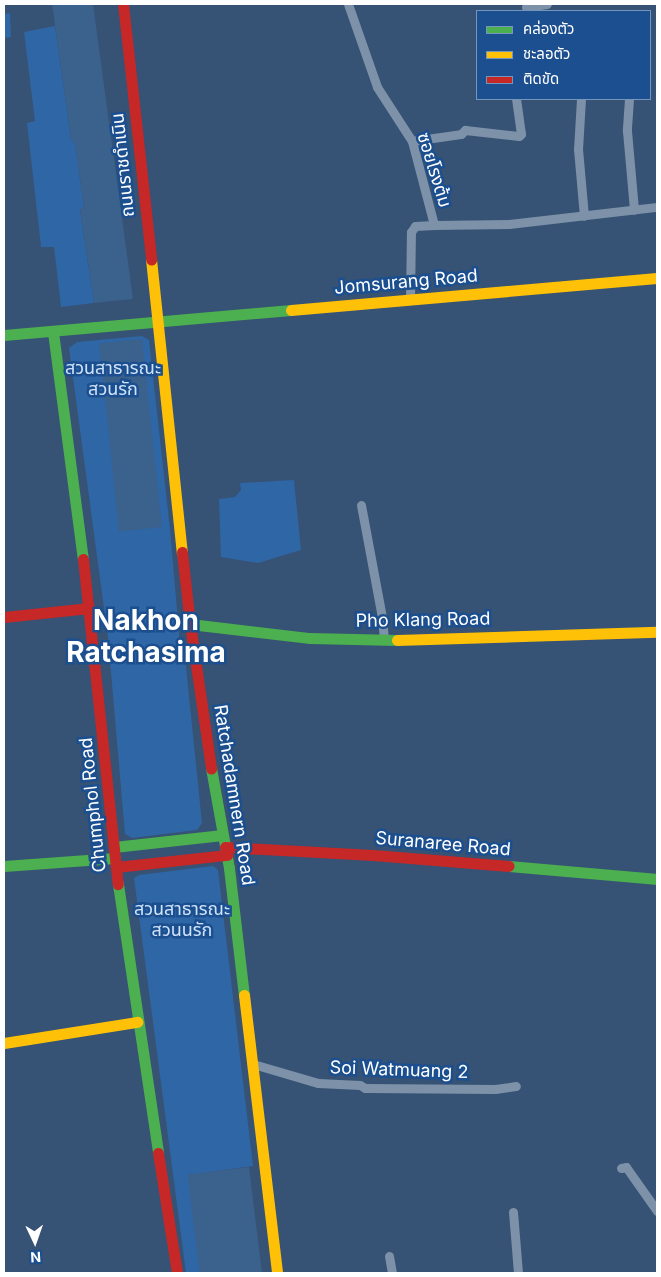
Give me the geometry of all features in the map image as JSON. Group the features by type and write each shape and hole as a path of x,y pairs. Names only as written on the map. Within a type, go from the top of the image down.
{"main road":[{"name":"ถนนราชดำเนิน","path":"123,4 158,322"},
{"name":"Jomsurang Road","path":"4,335 657,278"},
{"name":"Ratchadamnern Road","path":"158,322 190,624 226,851 277,1273"},
{"name":"Chumphol Road","path":"53,332 90,608 115,858 137,1022 177,1273"},
{"path":"4,617 90,608"},
{"name":"Pho Klang Road","path":"190,624 310,638 384,640 657,632"},
{"path":"4,866 115,858 222,835"},
{"name":"Suranaree Road","path":"115,858 226,851 373,856 657,879"},
{"path":"4,1043 137,1022"}],"street":[{"name":"ซอยโรงต้ม","path":"348,4 377,87 412,140 434,225 508,224 657,207"},
{"path":"526,7 548,4"},
{"path":"412,140 461,134 465,130 519,136 521,134 516,100"},
{"path":"581,100 578,149 584,216"},
{"path":"629,100 627,131 634,210"},
{"path":"410,300 411,232 414,226 434,225"},
{"path":"361,504 382,616 384,640"},
{"name":"Soi Watmuang 2","path":"253,1064 318,1083 360,1085 365,1088 495,1089 516,1086"},
{"path":"621,1168 626,1166 657,1211"},
{"path":"512,1212 518,1273"},
{"path":"389,1256 392,1273"}],"green space":[{"path":"10,13 11,37 4,38 4,14"},
{"path":"55,26 71,139 75,143 84,208 80,210 94,303 61,307 54,247 41,247 27,123 35,121 24,32"},
{"name":"สวนสาธารณะ สวนรัก","path":"142,336 149,340 170,529 181,656 185,657 202,823 197,830 132,838 125,834 108,638 69,348 77,342"},
{"path":"294,480 301,550 258,563 221,557 219,499 235,497 241,490 240,483"},
{"name":"สวนสาธารณะ สวนนรัก","path":"213,866 218,870 253,1166 188,1175 201,1273 186,1273 134,878 139,875"}],"shaded area":[{"path":"52,4 93,4 133,299 94,303 80,209 84,208 75,144 71,139"},
{"path":"142,339 162,527 119,531 99,343"},
{"path":"249,1167 262,1273 200,1273 187,1175"}],"traffic: fast":[{"path":"4,335 291,310"},
{"path":"53,332 83,559"},
{"path":"190,624 310,638 397,640"},
{"path":"211,768 229,868 244,995"},
{"path":"114,847 222,835"},
{"path":"4,866 115,858"},
{"path":"509,866 657,879"},
{"path":"118,884 158,1153"}],"traffic: slow":[{"path":"151,259 182,552"},
{"path":"291,310 657,278"},
{"path":"397,640 657,632"},
{"path":"244,995 277,1273"},
{"path":"4,1043 137,1022"}],"traffic: jam":[{"path":"123,4 151,259"},
{"path":"182,552 190,624 211,768"},
{"path":"83,559 118,884"},
{"path":"4,617 90,608"},
{"path":"225,847 373,855 509,866"},
{"path":"116,867 227,855"},
{"path":"158,1153 177,1273"}],"district":[{"name":"Nakhon Ratchasima","path":"146,636"}]}
